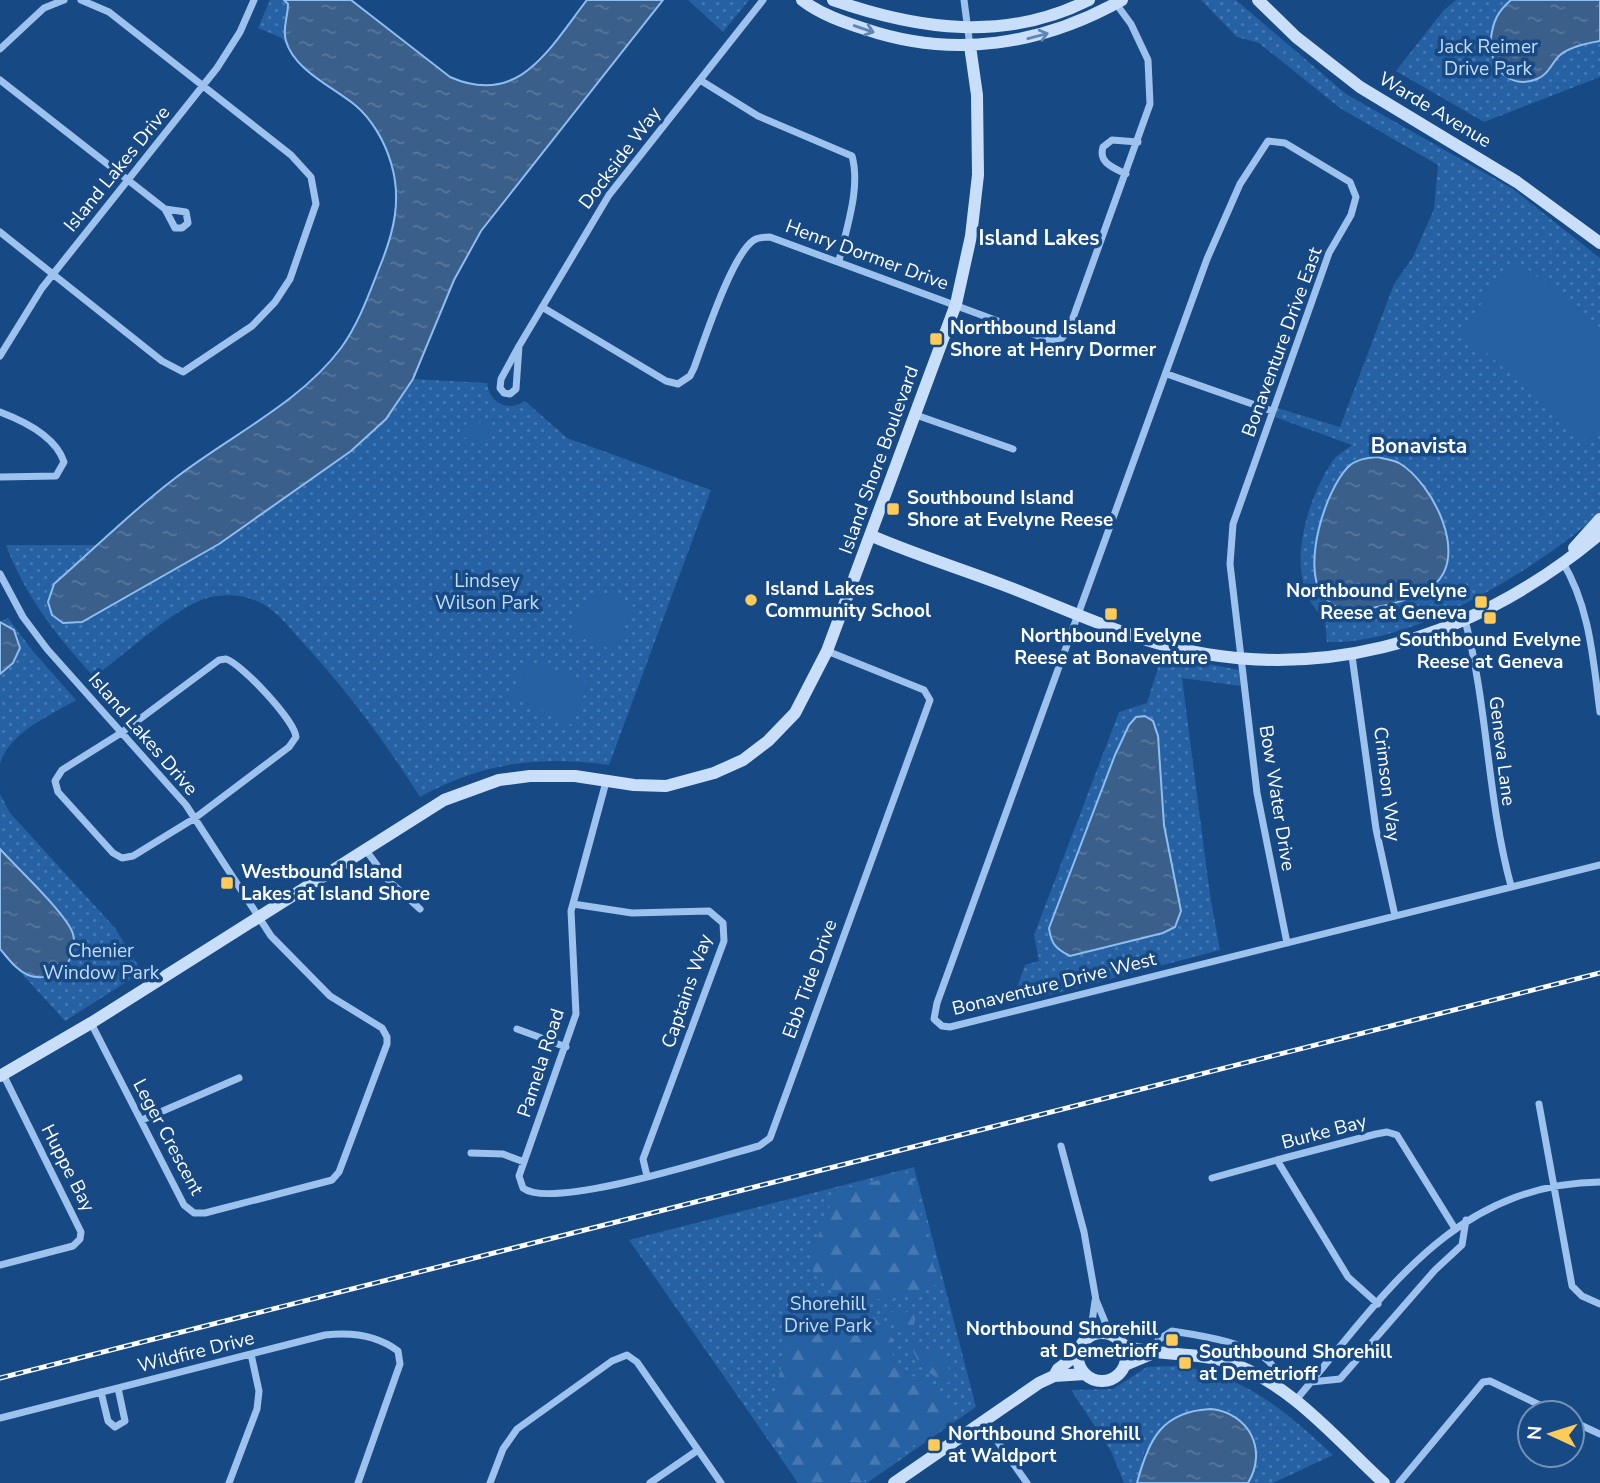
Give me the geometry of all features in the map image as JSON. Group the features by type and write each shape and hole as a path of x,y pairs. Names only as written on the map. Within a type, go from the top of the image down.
{"street":[{"path":"0,49 44,8 65,0"},
{"path":"0,232 162,360 183,372 252,326 275,302 290,279 314,215 316,190 303,166 108,12 81,0"},
{"name":"Dockside Way","path":"519,346 516,389 510,394 504,393 499,388 501,379 519,346 609,195 763,0"},
{"path":"802,0 836,19 879,34 934,44 970,46 1030,38 1062,29 1117,1 1148,60 1150,104 1138,142 1126,174 1102,158 1103,147 1112,140 1138,142"},
{"path":"834,0 889,18 932,27 968,29 1016,25 1053,16 1089,0"},
{"name":"Island Shore Boulevard","path":"1,1074 91,1023 444,800 499,780 556,775 666,786 714,773 743,760 768,741 795,713 827,651 872,536 956,304 971,236 978,175 978,117 964,0"},
{"name":"Warde Avenue","path":"1258,0 1296,37 1360,87 1517,182 1600,243"},
{"name":"Island Lakes Drive","path":"0,356 18,322 52,274 232,46 253,3"},
{"path":"0,80 165,209"},
{"path":"700,80 758,116 852,156 855,167 851,205 839,261"},
{"name":"Bonaventure Drive East","path":"1079,615 1207,259 1240,184 1268,141 1285,143 1350,182 1356,197 1351,215 1329,253 1233,524 1230,564 1242,657"},
{"name":"Henry Dormer Drive","path":"542,307 666,381 678,384 690,376 726,286 754,240 770,237 1049,340 1065,336 1126,174"},
{"path":"1167,374 1272,411"},
{"path":"0,412 32,428 61,451 64,462 56,475 0,477"},
{"path":"916,415 1013,449"},
{"path":"1562,561 1600,519"},
{"path":"872,536 1141,638 1242,657 1297,659 1352,656 1402,644 1465,620 1512,595 1600,534"},
{"path":"1562,561 1577,586 1587,620 1600,712"},
{"name":"Island Lakes Drive","path":"0,574 23,617 47,649 195,818 258,918"},
{"name":"Bonaventure Drive West","path":"1079,615 937,1003 934,1019 942,1026 950,1027 1600,865"},
{"name":"Geneva Lane","path":"1465,620 1478,683 1492,804 1511,886"},
{"name":"Ebb Tide Drive","path":"523,1188 537,1194 567,1194 759,1146 769,1138 930,700 924,690 827,651"},
{"name":"Crimson Way","path":"1352,656 1376,829 1395,916"},
{"name":"Bow Water Drive","path":"1242,657 1257,793 1287,943"},
{"path":"226,659 239,666 292,724 296,737 289,747 195,818 133,856 122,858 113,853 58,792 55,781 62,770 121,733 219,660 226,659"},
{"name":"Pamela Road","path":"523,1188 519,1176 576,1014 571,919 606,782"},
{"path":"365,849 388,880 420,909"},
{"name":"Captains Way","path":"573,904 632,913 702,909 715,914 725,929 724,941 643,1159 647,1176"},
{"name":"Leger Crescent","path":"91,1023 184,1205 194,1213 205,1213 326,1182 339,1172 387,1037 382,1028 345,1007 311,979 258,918"},
{"path":"517,1029 566,1047"},
{"name":"Huppe Bay","path":"0,1265 73,1246 80,1239 81,1232 1,1074"},
{"path":"142,1120 239,1078"},
{"path":"1539,1104 1572,1286 1582,1296 1600,1304"},
{"name":"Burke Bay","path":"1212,1178 1387,1132 1397,1135 1454,1227"},
{"path":"1061,1146 1084,1232 1096,1300 1110,1334 1123,1345 1156,1352 1200,1354 1230,1363 1278,1386 1384,1483"},
{"path":"471,1153 503,1154 524,1162"},
{"name":"Burke Bay","path":"1277,1160 1348,1277 1378,1304"},
{"path":"1295,1401 1421,1256 1454,1227 1510,1198 1553,1186 1600,1182"},
{"path":"1311,1382 1340,1379 1434,1270 1462,1245 1466,1220"},
{"path":"1090,1336 1096,1300"},
{"path":"1156,1352 1158,1340 1172,1331 1226,1342 1270,1363 1278,1386"},
{"name":"Wildfire Drive","path":"0,1418 251,1354 346,1333 363,1336 398,1351 400,1364 358,1483"},
{"path":"1085,1374 1079,1365 1078,1354 1082,1343 1090,1336 1110,1334"},
{"path":"1123,1345 1125,1365"},
{"path":"894,1483 1025,1391 1054,1376 1085,1374 1105,1381 1118,1376 1125,1365 1156,1352"},
{"path":"229,1483 257,1409 259,1391 251,1354"},
{"path":"1054,1376 1058,1368 1078,1354"},
{"path":"490,1483 503,1449 517,1429 621,1356 627,1355 637,1362 721,1483"},
{"path":"1399,1483 1483,1382 1490,1381 1527,1399"},
{"path":"101,1392 108,1421 119,1427 125,1421 118,1388"},
{"path":"984,1421 1027,1483"},
{"path":"650,1483 698,1450"}],"green space":[{"path":"270,0 284,0 288,4 286,42 292,54 282,38 258,28"},
{"path":"688,0 749,0 723,32"},
{"path":"1201,0 1236,0 1346,94 1513,189 1600,258 1600,514 1508,580 1435,618 1398,631 1361,640 1327,642 1325,618 1312,603 1304,585 1302,542 1306,520 1322,479 1334,459 1352,445 1275,417 1277,408 1340,427 1394,284 1413,257 1434,209 1438,165 1340,108 1259,43 1237,37"},
{"name":"Jack Reimer Drive Park","path":"1456,0 1600,0 1600,77 1484,122 1396,71 1443,11"},
{"path":"1515,259 1600,328 1600,426 1588,441 1461,331"},
{"name":"Lindsey Wilson Park","path":"413,379 487,383 496,401 512,406 525,401 567,438 711,490 609,765 559,761 512,764 466,776 420,797 380,738 336,681 286,623 263,604 229,595 214,596 194,603 164,622 94,677 44,616 14,564 6,545 99,545 54,584 76,624 82,622 219,544 351,451 386,419"},
{"path":"470,419 491,427 484,445 458,435"},
{"path":"609,594 633,605 619,644 608,648 571,633 583,605 593,597"},
{"path":"8,618 76,700 21,734 5,753 0,764 0,674 13,662 19,648 18,635 0,622"},
{"path":"1162,655 1239,670 1241,686 1182,678 1210,895 1220,950 1011,1005 1025,965 1039,961 1034,935 1119,712 1147,703"},
{"path":"526,660 588,683 573,725 512,698"},
{"name":"Chenier Window Park","path":"0,794 10,813 115,928 142,972 65,1021 15,966 28,974 42,976 55,973 67,965 66,921 0,848"},
{"name":"Shorehill Drive Park","path":"914,1167 976,1407 867,1483 798,1483 629,1240"},
{"path":"910,1172 938,1284 893,1301 835,1293 813,1273 813,1249 836,1191"},
{"path":"828,1295 872,1315 894,1340 892,1363 924,1383 956,1415 861,1483 804,1483 768,1434 772,1403 791,1330"},
{"path":"886,1313 915,1313 914,1329 904,1338"},
{"path":"918,1341 929,1351 942,1354 949,1369 950,1383 931,1374 922,1366 911,1347"},
{"path":"1176,1366 1222,1377 1262,1397 1333,1455 1273,1483 1248,1483 1250,1479 1145,1450 1137,1483 1124,1483 1111,1451 1071,1390 1113,1389 1147,1367"}],"water":[{"path":"284,0 351,0 450,77 474,85 496,85 514,79 531,68 587,0 663,0 481,231 454,280 413,379 386,419 351,451 219,544 82,622 63,623 52,615 48,602 54,584 158,491 284,403 324,368 353,329 385,253 393,228 396,202 394,176 388,155 367,117 346,98 315,77 290,51 285,36 288,4"},
{"path":"1511,0 1600,0 1600,41 1563,53 1537,79 1527,82 1509,78 1497,66 1491,38 1497,17"},
{"path":"1378,457 1399,463 1424,486 1443,522 1448,540 1448,558 1443,574 1422,593 1389,604 1344,612 1322,595 1316,582 1315,548 1319,529 1331,493 1348,467 1366,458"},
{"path":"0,622 14,630 20,648 13,663 0,674"},
{"path":"1145,716 1153,721 1158,736 1164,825 1181,911 1175,927 1163,933 1070,956 1055,945 1049,928 1115,755 1129,725 1136,717"},
{"path":"0,849 51,903 73,934 72,953 55,974 47,977 28,975 16,967 0,949"},
{"path":"1211,1409 1236,1418 1245,1425 1251,1435 1256,1458 1248,1483 1137,1483 1146,1454 1159,1431 1180,1416"}],"railway":[{"path":"0,1378 1600,973"}],"place":[{"name":"Northbound Island Shore at Henry Dormer","path":"936,339"},
{"name":"Southbound Island Shore at Evelyne Reese","path":"893,509"},
{"name":"Island Lakes Community School","path":"751,600"},
{"name":"Northbound Evelyne Reese at Geneva","path":"1481,602"},
{"name":"Northbound Evelyne Reese at Bonaventure","path":"1111,614"},
{"name":"Southbound Evelyne Reese at Geneva","path":"1490,618"},
{"name":"Westbound Island Lakes at Island Shore","path":"227,883"},
{"name":"Northbound Shorehill at Demetrioff","path":"1172,1340"},
{"name":"Southbound Shorehill at Demetrioff","path":"1185,1363"},
{"name":"Northbound Shorehill at Waldport","path":"934,1445"}],"district":[{"name":"Island Lakes","path":"1039,238"},
{"name":"Bonavista","path":"1419,446"}]}
